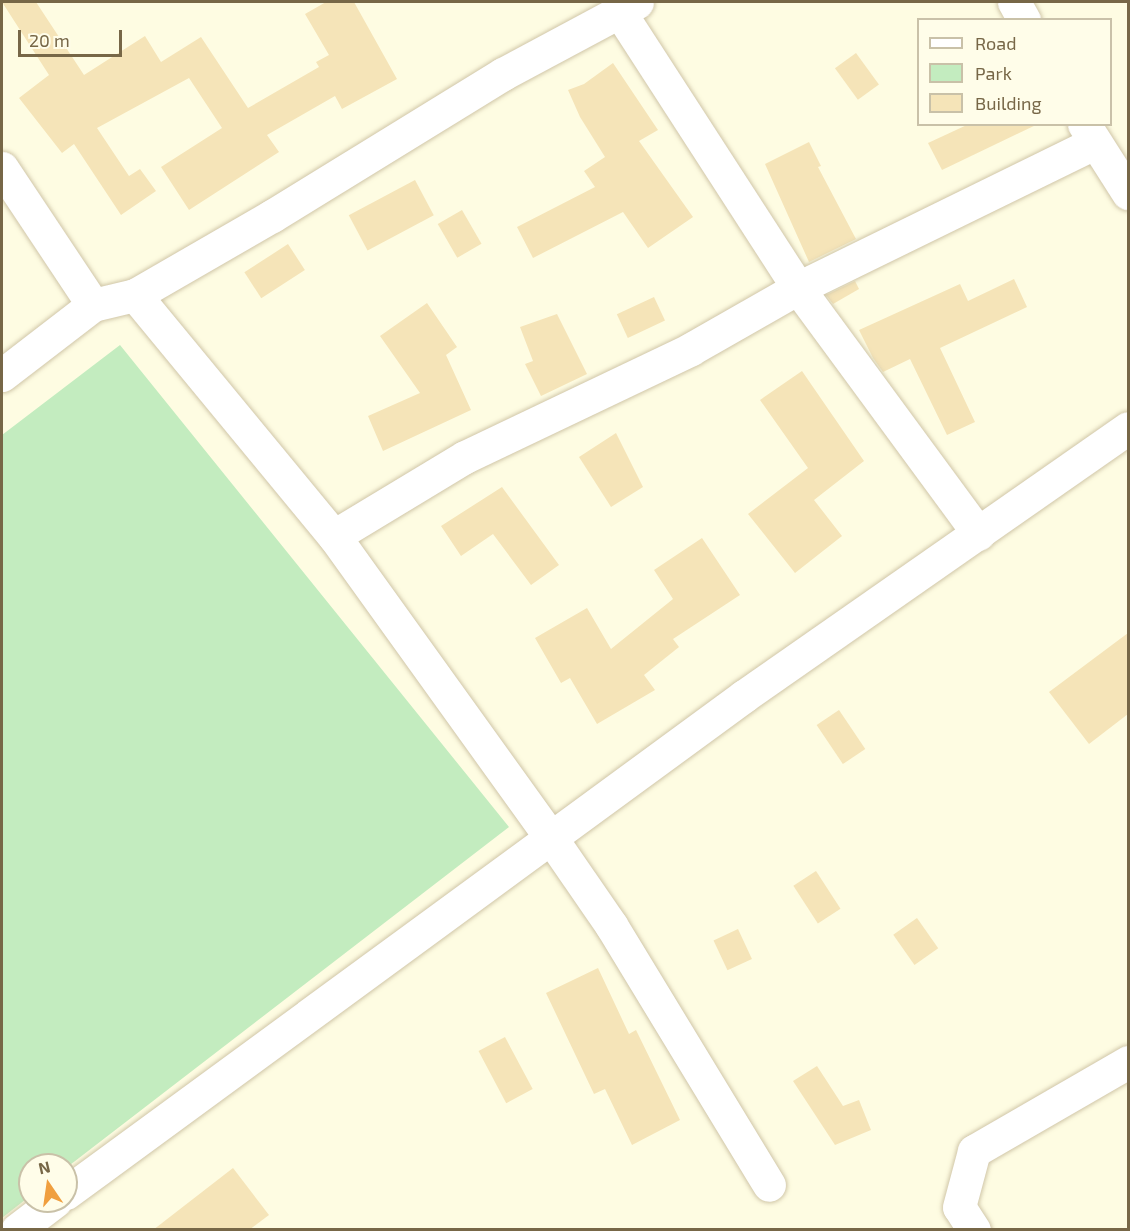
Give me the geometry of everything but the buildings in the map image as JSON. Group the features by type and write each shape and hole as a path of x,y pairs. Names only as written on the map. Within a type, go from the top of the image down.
{"street":[{"path":"1014,2 1023,18"},
{"path":"2,375 93,305 135,295 272,216 610,9 798,288 979,534"},
{"path":"334,536 465,457 691,349 798,288 1089,134 1128,193"},
{"path":"2,168 93,305"},
{"path":"135,295 334,536 551,838 623,944 769,1185"},
{"path":"78,1183 744,696 1128,428"},
{"path":"974,1230 959,1207 974,1151 1128,1062"},
{"path":"17,1230 39,1213"}],"green space":[{"path":"120,345 509,827 78,1159 78,1153 18,1153 18,1205 2,1218 2,435"}]}
